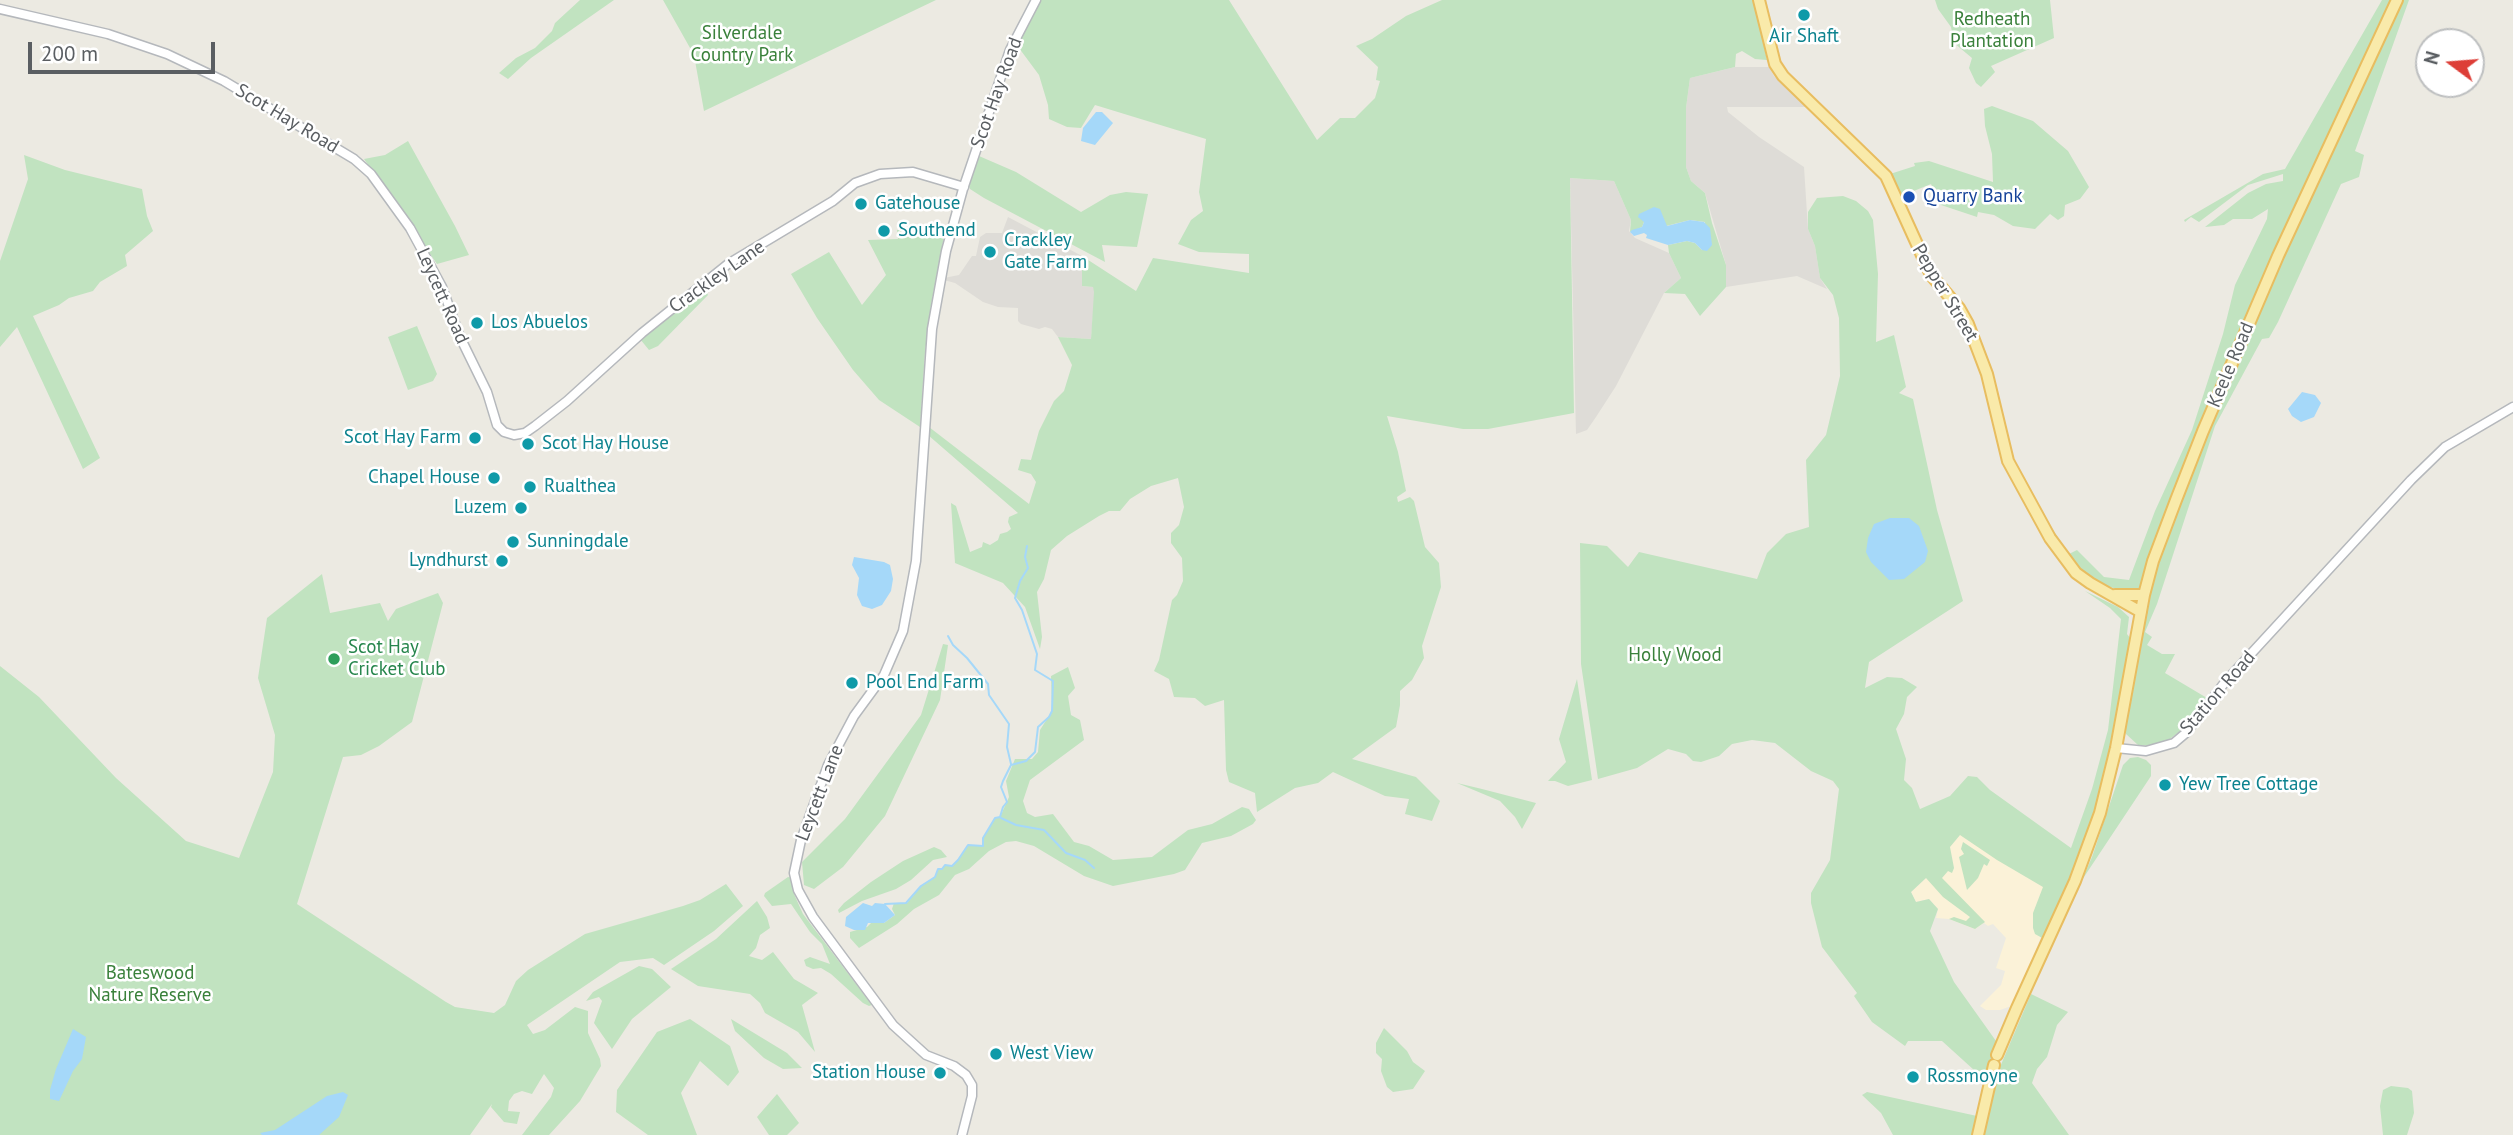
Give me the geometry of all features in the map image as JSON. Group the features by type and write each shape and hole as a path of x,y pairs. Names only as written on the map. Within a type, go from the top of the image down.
{"main road":[{"name":"Pepper Street","path":"1759,0 1775,64 1783,76 1886,176 1931,275 1959,308 1968,324 1987,374 2008,461 2044,529 2076,573 2141,612"},
{"name":"Keele Road","path":"2116,748 2144,595 2153,561 2208,419 2283,244 2397,0"},
{"path":"2112,595 2144,595"},
{"path":"1978,1135 1996,1060 2075,881 2100,813 2116,748"}],"street":[{"name":"Scot Hay Road","path":"963,188 1013,41 1036,0"},
{"name":"Scot Hay Road","path":"0,9 108,34 193,65 354,159 371,174"},
{"name":"Crackley Lane","path":"497,425 504,432 514,435 525,433 567,401 642,333 718,272 833,201 855,183 880,174 913,172 963,188"},
{"name":"Leycett Road","path":"371,174 410,228 442,287 460,337 487,392 497,425"},
{"name":"Leycett Lane","path":"962,1135 972,1097 972,1085 966,1075 954,1066 926,1055 893,1025 813,917 798,890 794,873 801,840 828,765 854,716 884,675 903,631 916,561 932,328 946,251 963,188"},
{"name":"Station Road","path":"2116,748 2146,751 2174,743 2188,732 2225,682 2419,471 2445,447 2513,407"}],"shaded area":[{"path":"1735,67 1769,67 1774,76 1806,107 1727,107 1728,112 1759,137 1804,167 1808,229 1815,246 1820,278 1827,289 1797,276 1726,287 1726,265 1705,193 1691,181 1686,167 1686,108 1690,78"},
{"path":"1570,178 1614,181 1631,220 1629,231 1635,238 1669,253 1681,278 1664,293 1616,386 1596,417 1587,430 1576,434"},
{"path":"1008,217 1082,256 1082,286 1093,287 1095,292 1091,339 1058,337 1052,329 1021,324 1018,321 1018,308 998,307 983,302 955,283 944,280 959,275 972,256 976,256 980,237 986,233 1002,233"},
{"path":"1961,832 2074,853 2014,1005 2000,1010 1986,1010 1980,1006 2001,985 2005,971 1996,968 2006,938 1993,924 1988,926 1984,923 1975,929 1949,919 1936,918 1938,909 1929,899 1916,902 1911,892 1926,878 1935,855 1956,840"}],"green space":[{"path":"580,0 614,0 531,58 508,79 499,73 516,58 535,48 552,31 555,23"},
{"name":"Silverdale Country Park","path":"663,0 936,0 704,111 694,55"},
{"path":"1041,0 1229,0 1317,140 1340,118 1355,118 1375,98 1380,81 1376,80 1378,67 1356,46 1372,39 1406,16 1442,0 1754,0 1767,60 1755,59 1742,51 1736,54 1735,67 1690,78 1686,108 1686,167 1691,181 1705,193 1726,265 1726,287 1700,316 1685,294 1664,293 1681,278 1668,245 1687,241 1695,243 1702,250 1705,222 1690,220 1666,226 1644,222 1642,227 1630,232 1631,220 1614,181 1570,178 1574,413 1488,429 1463,429 1387,416 1406,491 1397,497 1398,502 1410,497 1414,501 1425,547 1439,563 1441,587 1422,646 1424,658 1412,680 1400,691 1396,727 1352,759 1416,777 1440,801 1432,821 1405,814 1409,799 1385,796 1333,772 1318,783 1295,788 1257,812 1255,793 1229,782 1226,770 1224,700 1205,706 1195,698 1174,697 1169,679 1154,671 1159,660 1172,600 1183,581 1182,558 1171,543 1171,533 1179,525 1184,507 1178,478 1151,486 1130,499 1120,511 1109,511 1099,516 1067,536 1051,550 1044,579 1037,592 1042,637 1040,649 1025,607 1003,583 955,563 951,503 956,506 970,552 982,547 983,542 990,545 998,540 1000,534 1011,529 1009,517 1018,513 928,435 929,427 1029,504 1036,482 1031,474 1018,470 1021,459 1031,460 1039,431 1054,401 1064,391 1072,365 1058,337 1091,339 1094,292 1093,287 1082,286 1082,256 1136,291 1153,258 1249,273 1249,254 1199,252 1178,244 1191,220 1203,211 1199,192 1206,139 1095,105 1081,128 1067,127 1049,119 1048,105 1039,75 1016,44"},
{"name":"Redheath Plantation","path":"1935,0 2050,0 2054,38 1991,66 1995,72 1981,87 1969,68 1972,58 1954,43 1951,27"},
{"path":"2382,0 2393,0 2316,162 2139,588 2126,592 2095,582 2068,560 2039,509 2069,554 2077,550 2104,577 2129,580 2155,511 2192,430 2223,334 2235,285 2267,219 2268,209 2252,219 2233,219 2224,225 2205,227 2248,193 2266,184 2283,181 2283,174 2248,185 2199,222 2191,217 2185,222 2184,220 2263,174 2285,169"},
{"path":"2401,0 2409,0 2355,151 2364,155 2359,177 2341,184 2278,322 2269,338 2262,339 2215,426 2157,604 2145,632 2152,637 2147,645 2162,654 2175,654 2165,673 2207,698 2179,732 2167,741 2151,746 2138,745 2126,734 2126,721 2147,601 2160,557 2194,463 2277,266"},
{"path":"1992,106 2033,121 2068,151 2089,187 2080,199 2065,205 2064,216 2058,220 2050,214 2035,229 2013,226 1994,215 1978,212 1977,217 1938,204 1931,184 1899,197 1890,174 1915,166 1914,163 1929,161 1993,182 1992,154 1984,109"},
{"path":"408,141 469,255 437,264 364,159 385,155"},
{"path":"24,155 65,170 142,189 153,231 125,255 127,266 100,282 93,291 69,298 33,316 100,458 83,469 17,327 0,347 0,261 28,179"},
{"path":"979,156 1016,172 1081,212 1110,195 1126,192 1148,194 1137,247 1102,245 1105,262 984,198 969,186"},
{"name":"Holly Wood","path":"1843,196 1856,201 1868,211 1873,220 1878,274 1876,342 1894,335 1906,387 1899,393 1913,399 1937,510 1963,601 1869,662 1865,688 1887,677 1902,678 1917,687 1907,697 1904,714 1896,729 1906,759 1904,780 1912,788 1920,809 1950,796 1968,776 1977,777 1990,790 2071,848 2092,789 2108,730 2121,619 2085,591 2118,607 2129,617 2127,634 2130,638 2108,768 2073,873 2044,939 2035,934 2033,928 2033,913 2043,887 1960,835 1950,847 1954,868 1952,873 1948,871 1942,878 1985,922 1975,929 1949,919 1954,917 1966,921 1970,917 1943,897 1926,878 1911,892 1916,902 1929,899 1938,909 1930,931 1954,982 1996,1041 1985,1080 1942,1041 1908,1041 1905,1046 1872,1022 1854,996 1857,993 1822,947 1811,893 1830,860 1839,789 1833,781 1811,771 1775,743 1752,740 1732,744 1719,756 1701,762 1668,749 1637,768 1598,779 1581,664 1580,543 1607,546 1628,567 1639,552 1757,579 1767,553 1786,534 1809,527 1806,460 1826,435 1840,376 1839,318 1833,295 1820,278 1815,246 1808,229 1808,212 1817,198"},
{"path":"897,230 945,231 925,352 920,427 879,400 853,370 791,274 829,252 862,305 886,275 868,240 898,239"},
{"path":"704,287 708,295 658,346 649,350 640,339"},
{"path":"417,326 437,374 433,381 408,390 388,337"},
{"name":"Bateswood Nature Reserve","path":"322,574 330,613 380,603 388,621 396,609 438,593 443,603 412,722 379,746 361,755 343,757 297,904 455,1007 494,1013 505,1005 516,981 528,970 585,934 700,900 726,884 743,906 714,931 664,965 653,958 620,962 527,1025 533,1034 545,1030 575,1007 588,1011 588,1033 600,1059 601,1066 580,1101 549,1135 522,1135 551,1097 554,1088 544,1074 532,1094 522,1091 514,1094 509,1101 508,1111 520,1112 517,1124 504,1122 491,1107 492,1104 470,1135 0,1135 0,666 39,697 116,778 186,841 239,858 273,772 275,735 258,678 267,618"},
{"path":"943,644 948,645 940,700 885,816 843,867 814,889 804,885 802,862 845,819 921,715"},
{"path":"1068,667 1075,688 1068,696 1071,715 1080,720 1084,740 1030,780 1023,801 1027,813 1035,817 1053,814 1074,842 1089,846 1113,860 1152,857 1188,830 1212,824 1242,807 1249,809 1256,820 1231,836 1202,843 1185,870 1113,886 1084,876 1034,846 1016,841 1006,842 989,851 969,869 955,875 939,895 914,909 897,924 859,948 850,938 850,932 867,927 872,922 884,923 895,915 892,909 894,903 907,903 921,886 935,877 938,869 945,865 953,866 968,845 983,846 983,838 995,818 1000,817 1009,797 1006,781 1015,759 1032,759 1038,752 1040,730 1052,711 1051,676"},
{"path":"1577,679 1592,780 1568,786 1548,781 1566,762 1559,739"},
{"path":"2138,757 2151,765 2151,776 2082,880 2123,765 2130,758"},
{"path":"1457,783 1536,803 1522,829 1500,801"},
{"path":"1963,842 1990,860 1987,866 1984,864 1978,878 1967,890 1959,857 1964,854 1961,849"},
{"path":"934,847 947,857 933,860 911,880 896,889 862,901 839,913 838,910 844,903 871,882 903,861"},
{"path":"788,877 793,878 794,894 803,914 872,1005 863,1003 821,968 806,966 804,960 810,957 830,964 822,944 810,932 791,904 772,906 764,896"},
{"path":"757,901 770,928 760,935 756,948 749,956 762,960 773,952 794,979 818,993 802,1005 815,1052 798,1032 765,1013 760,1003 750,994 698,986 671,969 716,939"},
{"path":"639,966 652,969 671,987 632,1019 612,1049 594,1023 602,1001 599,997 586,1001 593,992"},
{"path":"2031,994 2068,1012 2057,1025 2047,1057 2037,1069 2032,1083 2069,1135 1983,1135 1997,1074"},
{"path":"690,1019 730,1046 739,1072 728,1086 700,1061 681,1093 697,1135 648,1135 616,1112 617,1090 657,1032"},
{"path":"731,1019 787,1053 802,1068 783,1069 764,1058 735,1031"},
{"path":"1384,1028 1407,1051 1413,1062 1425,1071 1413,1089 1393,1092 1387,1087 1381,1071 1382,1059 1376,1053 1376,1043"},
{"path":"2391,1086 2412,1091 2414,1113 2407,1135 2383,1135 2380,1106 2383,1090"},
{"path":"1867,1092 1977,1116 1973,1135 1893,1135 1881,1113 1862,1095"},
{"path":"777,1094 799,1123 787,1135 769,1135 757,1117"}],"water":[{"path":"1096,112 1102,112 1113,123 1095,145 1081,141 1083,128"},
{"path":"1654,207 1660,209 1667,226 1690,220 1704,222 1710,228 1712,245 1707,251 1687,241 1668,245 1646,238 1644,233 1634,236 1630,232 1642,227 1644,222 1638,217 1639,214"},
{"path":"2302,392 2315,395 2321,403 2314,417 2301,422 2292,416 2288,409"},
{"path":"1890,518 1909,518 1919,526 1928,551 1925,562 1904,579 1889,580 1871,562 1866,552 1874,524"},
{"path":"854,557 890,565 893,579 891,591 882,605 872,609 862,606 857,595 859,578 852,565"},
{"path":"863,903 872,906 875,903 885,904 895,915 884,923 868,923 865,930 854,930 845,926 846,917"},
{"path":"73,1029 86,1037 82,1059 73,1071 59,1101 50,1099 56,1069"},
{"path":"343,1092 348,1095 339,1117 319,1135 260,1133 275,1130 327,1096"}],"waterway":[{"path":"885,904 906,903 921,886 935,877 938,869 945,865 952,866 968,845 983,846 983,838 995,818 1000,817 1007,802 1001,787 1011,765 1026,761 1035,752 1038,727 1052,711 1053,681 1035,670 1037,654 1022,610 1015,598 1020,581 1028,568 1025,557 1027,546"},
{"path":"948,636 988,684 989,695 1009,724 1007,747 1011,764"},
{"path":"1001,818 1016,825 1044,830 1066,853 1085,860 1094,868"}],"place":[{"name":"Air Shaft","path":"1804,15"},
{"name":"Quarry Bank","path":"1909,197"},
{"name":"Gatehouse","path":"861,204"},
{"name":"Southend","path":"884,231"},
{"name":"Crackley Gate Farm","path":"990,252"},
{"name":"Los Abuelos","path":"477,323"},
{"name":"Scot Hay Farm","path":"475,438"},
{"name":"Scot Hay House","path":"528,444"},
{"name":"Chapel House","path":"494,478"},
{"name":"Rualthea","path":"530,487"},
{"name":"Luzem","path":"521,508"},
{"name":"Sunningdale","path":"513,542"},
{"name":"Lyndhurst","path":"502,561"},
{"name":"Scot Hay Cricket Club","path":"334,659"},
{"name":"Pool End Farm","path":"852,683"},
{"name":"Yew Tree Cottage","path":"2165,785"},
{"name":"West View","path":"996,1054"},
{"name":"Station House","path":"940,1073"},
{"name":"Rossmoyne","path":"1913,1077"}]}
